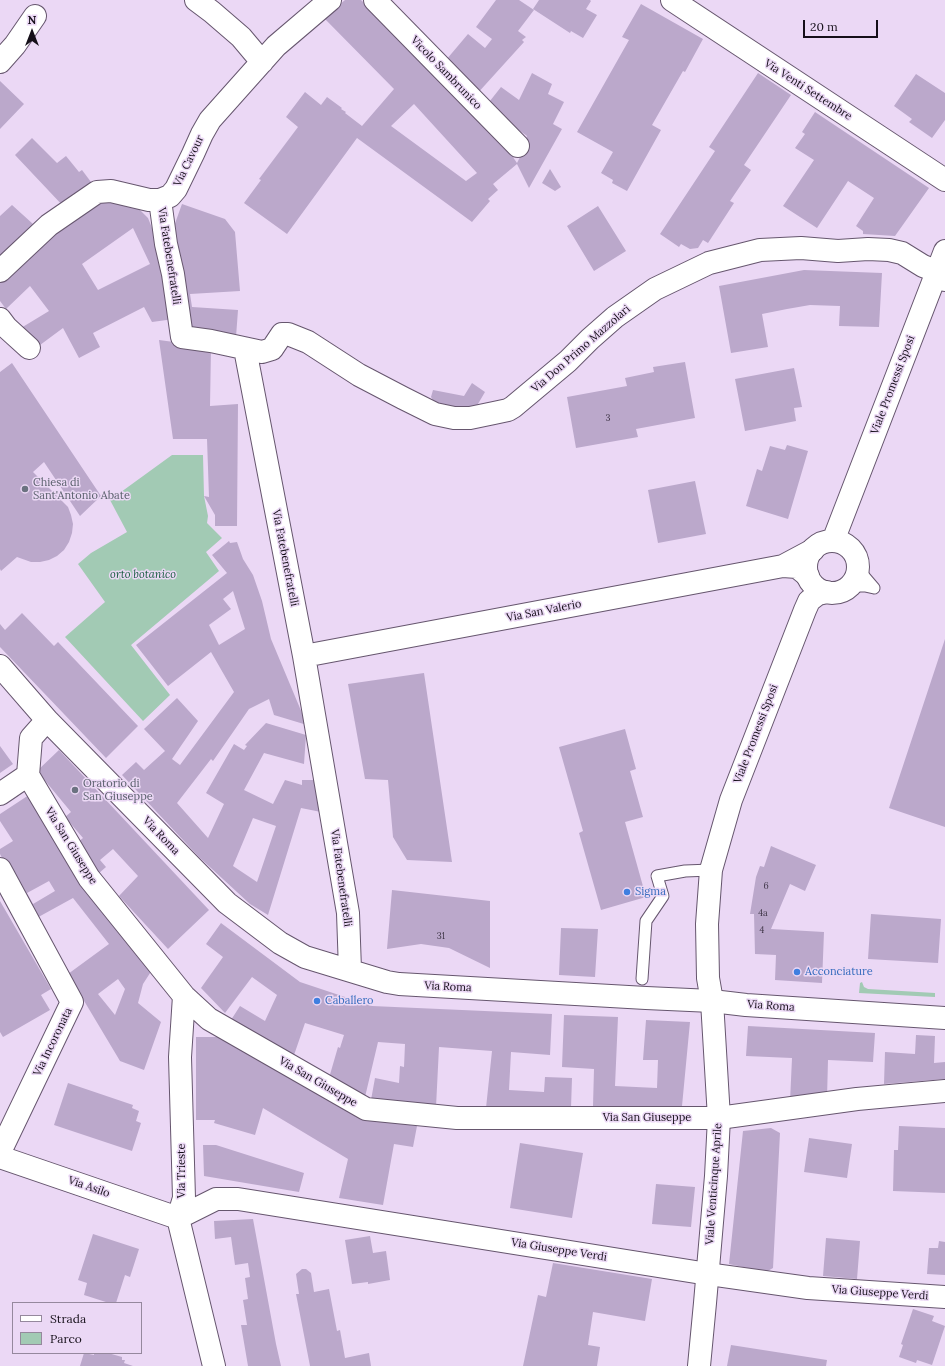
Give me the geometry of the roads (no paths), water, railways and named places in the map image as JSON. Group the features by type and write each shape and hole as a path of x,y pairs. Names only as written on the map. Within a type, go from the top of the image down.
{"street":[{"path":"196,0 240,37 262,62"},
{"name":"Via Cavour","path":"160,200 170,196 176,189 210,120 276,46 330,0"},
{"name":"Vicolo Sambrunico","path":"375,0 518,146"},
{"name":"Via Venti Settembre","path":"672,0 945,180"},
{"path":"0,62 35,16"},
{"path":"0,271 49,225 97,192 111,191 149,200 160,200"},
{"name":"Via Fatebenefratelli","path":"160,200 166,244 174,274 182,336 246,349 304,656 348,913 350,970"},
{"name":"Via Don Primo Mazzolari","path":"246,349 267,352 272,349 282,334 288,334 308,342 359,375 435,414 454,418 470,418 508,410 513,407 568,361 615,317 655,289 709,263 760,250 801,248 838,251 868,249 889,250 902,253 941,276"},
{"name":"Viale Promessi Sposi","path":"712,1001 708,978 707,924 711,870 734,794 805,610 821,588 856,579 838,551 841,519 941,276 945,251"},
{"path":"0,318 6,326 29,348"},
{"name":"Viale Promessi Sposi","path":"821,588 807,562 838,551"},
{"name":"Via San Valerio","path":"304,656 783,566 838,551"},
{"name":"Via San Valerio","path":"783,566 797,567 821,588"},
{"path":"0,666 47,720 32,738 28,776 0,794"},
{"name":"Via Roma","path":"47,720 211,888 235,910 280,943 305,957 387,982 399,984 712,1001 746,1005 945,1018"},
{"name":"Via San Giuseppe","path":"28,776 89,878 184,996 209,1019 366,1109 457,1118 719,1118 858,1099 945,1091"},
{"name":"Via Incoronata","path":"0,869 72,1002 0,1152"},
{"name":"Via Trieste","path":"178,1218 184,1198 180,1057 184,996"},
{"name":"Viale Venticinque Aprile","path":"698,1366 708,1274 719,1118 712,1001"},
{"name":"Via Asilo","path":"0,1157 178,1218"},
{"name":"Via Giuseppe Verdi","path":"178,1218 216,1199 238,1198 708,1274 808,1288 945,1298"},
{"path":"178,1218 214,1366"}],"lane":[{"path":"642,979 646,921 663,896 657,876 685,871 711,870"}],"place":[{"name":"Chiesa di Sant'Antonio Abate","path":"25,489"},
{"name":"Oratorio di San Giuseppe","path":"75,790"},
{"name":"Sigma","path":"627,892"},
{"name":"Acconciature","path":"797,972"},
{"name":"Caballero","path":"317,1001"}],"park label":[{"name":"orto botanico","path":"143,575"}]}
